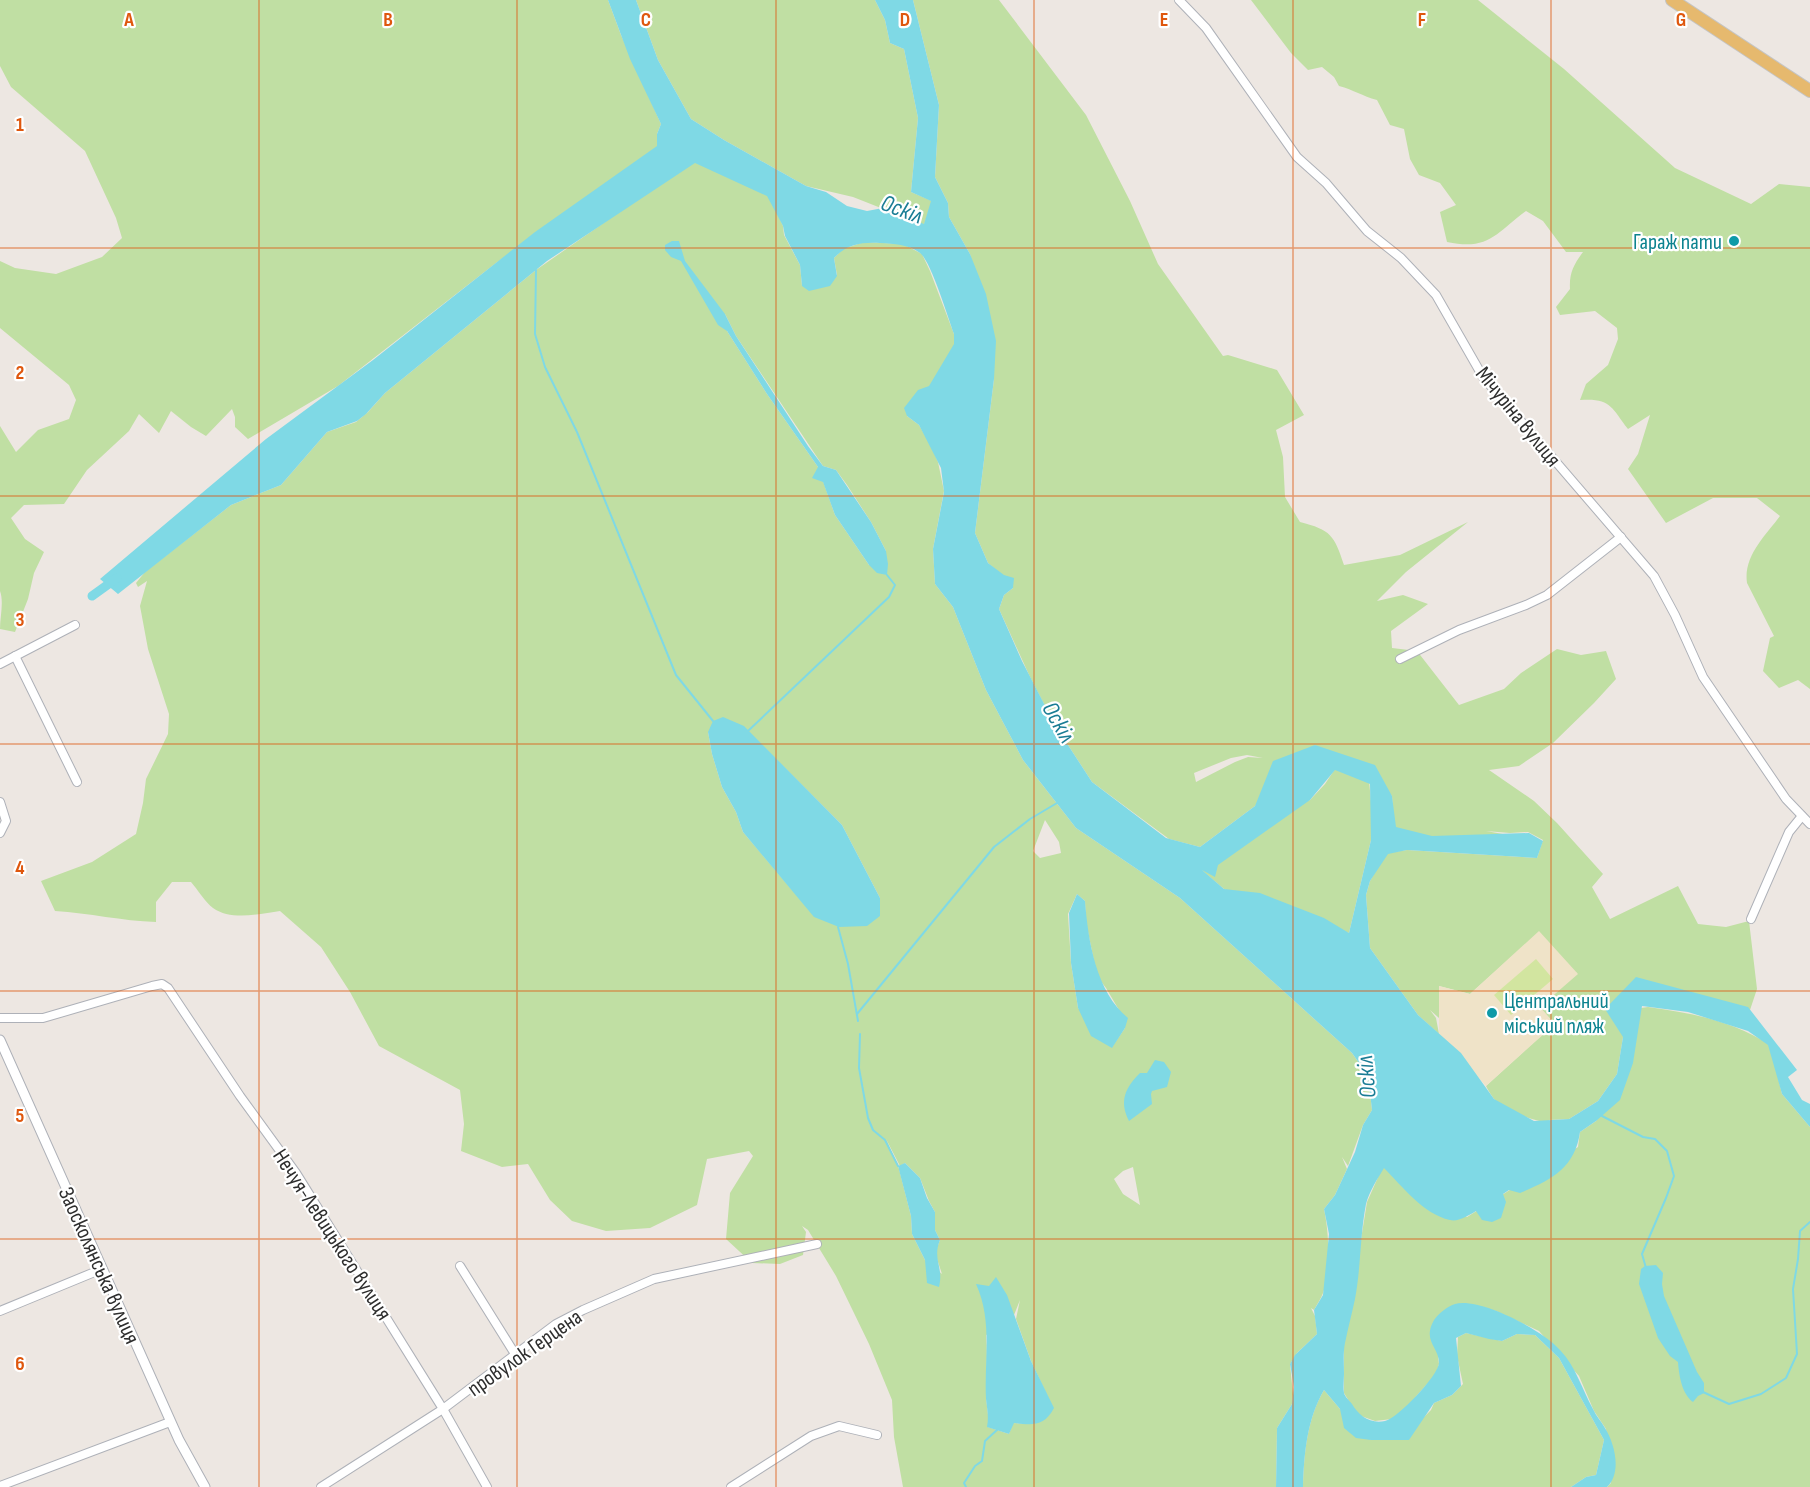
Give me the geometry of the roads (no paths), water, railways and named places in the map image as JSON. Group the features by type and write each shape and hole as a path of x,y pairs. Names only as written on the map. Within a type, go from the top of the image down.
{"main road":[{"path":"1672,0 1810,91"}],"street":[{"name":"Мічуріна вулиця","path":"1179,0 1206,28 1297,157 1326,183 1367,231 1401,258 1436,295 1483,377 1654,576 1675,615 1703,677 1786,799 1810,824"},
{"path":"1400,659 1459,630 1547,595 1621,537"},
{"path":"0,664 75,625"},
{"path":"15,656 77,782"},
{"path":"0,802 6,820 0,833"},
{"path":"1751,919 1789,832 1802,816"},
{"name":"Нечуя-Левицького вулиця","path":"0,1018 42,1018 152,986 162,984 168,988 240,1096 296,1173 443,1409 487,1487"},
{"name":"Заосколянська вулиця","path":"0,1040 170,1422 205,1487"},
{"name":"провулок Герцена","path":"321,1487 443,1409 556,1324 583,1310 654,1279 816,1244"},
{"path":"460,1266 515,1354"},
{"path":"0,1311 102,1269"},
{"path":"0,1486 170,1422"},
{"path":"731,1487 811,1436 839,1426 877,1435"}],"water":[{"path":"608,0 636,0 658,60 691,119 806,186 826,192 847,206 867,211 883,208 924,224 931,201 911,192 918,118 904,49 890,43 885,20 875,0 913,0 939,105 935,177 948,203 949,217 970,254 986,294 996,341 994,379 975,533 988,563 1004,575 1014,578 1013,588 1004,595 999,609 1022,661 1055,725 1092,782 1166,838 1200,847 1255,806 1273,761 1315,745 1375,765 1392,796 1396,827 1432,836 1529,833 1543,841 1537,858 1407,850 1388,854 1370,881 1366,895 1370,948 1418,1015 1461,1053 1494,1099 1534,1121 1569,1119 1598,1101 1617,1074 1623,1037 1605,1009 1636,977 1748,1007 1797,1070 1788,1077 1802,1100 1810,1104 1810,1127 1782,1094 1768,1045 1748,1031 1688,1012 1642,1006 1633,1063 1620,1100 1580,1132 1573,1155 1560,1171 1542,1183 1520,1193 1509,1190 1503,1194 1506,1202 1501,1218 1492,1222 1482,1220 1476,1211 1456,1220 1440,1217 1414,1199 1384,1168 1369,1195 1364,1216 1357,1287 1344,1351 1344,1393 1346,1397 1366,1418 1380,1422 1391,1418 1408,1405 1437,1369 1438,1357 1430,1339 1430,1333 1438,1315 1449,1306 1466,1303 1495,1310 1526,1325 1552,1342 1575,1371 1594,1412 1612,1442 1616,1466 1612,1481 1607,1487 1571,1487 1586,1477 1596,1475 1604,1440 1559,1358 1535,1335 1517,1334 1502,1341 1466,1333 1456,1338 1461,1386 1452,1395 1434,1403 1409,1440 1356,1438 1344,1428 1340,1409 1324,1390 1310,1425 1303,1487 1276,1487 1277,1428 1292,1404 1294,1387 1290,1364 1295,1355 1317,1334 1314,1310 1323,1295 1329,1234 1324,1209 1335,1195 1355,1152 1363,1125 1372,1110 1368,1076 1352,1053 1180,898 1076,828 1023,760 986,690 953,607 935,584 933,549 944,492 941,468 919,425 907,416 904,408 918,390 929,386 954,344 954,334 939,290 920,253 901,245 880,243 850,247 834,258 837,276 830,286 809,291 802,286 800,265 767,196 695,163 547,261 385,393 357,421 327,432 281,485 231,505 118,594 100,579 266,439 373,360 535,232 657,146 657,134 661,124 630,59","holes":["1335,770 1370,784 1371,840 1349,933 1324,918 1260,893 1224,889 1202,870 1215,877 1218,865 1310,800"]},
{"path":"672,241 679,241 685,261 725,314 736,336 808,446 823,466 836,470 871,522 886,551 887,575 877,573 869,565 835,515 823,482 812,478 818,467 727,331 718,325 681,261 671,257 665,250 665,245"},
{"path":"723,717 744,726 842,825 880,898 880,916 867,926 839,927 814,917 743,832 736,812 722,787 708,732 713,721"},
{"path":"1077,894 1085,901 1091,948 1101,980 1117,1007 1128,1018 1125,1028 1112,1048 1091,1036 1078,1008 1071,963 1069,913"},
{"path":"1155,1060 1164,1062 1171,1072 1167,1087 1152,1091 1152,1104 1129,1121 1124,1107 1127,1090 1140,1073 1147,1073"},
{"path":"905,1163 920,1178 935,1212 935,1230 940,1240 937,1253 939,1287 927,1283 925,1260 912,1234 911,1216 898,1166"},
{"path":"1656,1265 1663,1273 1664,1296 1704,1383 1704,1393 1693,1402 1684,1390 1678,1362 1670,1356 1658,1338 1639,1284 1641,1269 1645,1266"},
{"path":"996,1277 1007,1295 1031,1361 1054,1408 1042,1422 1014,1423 1009,1434 987,1427 986,1326 976,1284 989,1286"}],"waterway":[{"path":"536,270 535,334 545,367 577,432 676,675 713,721"},
{"path":"748,731 889,597 895,585 887,575"},
{"path":"92,596 117,578"},
{"path":"857,1014 994,847 1030,819 1057,803"},
{"path":"838,927 848,964 858,1021"},
{"path":"860,1034 859,1068 868,1118 873,1130 885,1140 898,1166"},
{"path":"1602,1116 1643,1137 1655,1139 1667,1151 1674,1176 1642,1254 1646,1268"},
{"path":"1703,1392 1729,1404 1761,1394 1786,1378 1797,1354 1793,1289 1800,1231 1810,1222"},
{"path":"966,1487 964,1483 975,1466 982,1461 985,1441 998,1429"}],"place":[{"name":"Гараж пати","path":"1734,241"},
{"name":"Центральний міський пляж","path":"1492,1013"}],"water label":[{"name":"Оскіл","path":"902,209"},
{"name":"Оскіл","path":"1059,722"},
{"name":"Оскіл","path":"1366,1077"}]}
